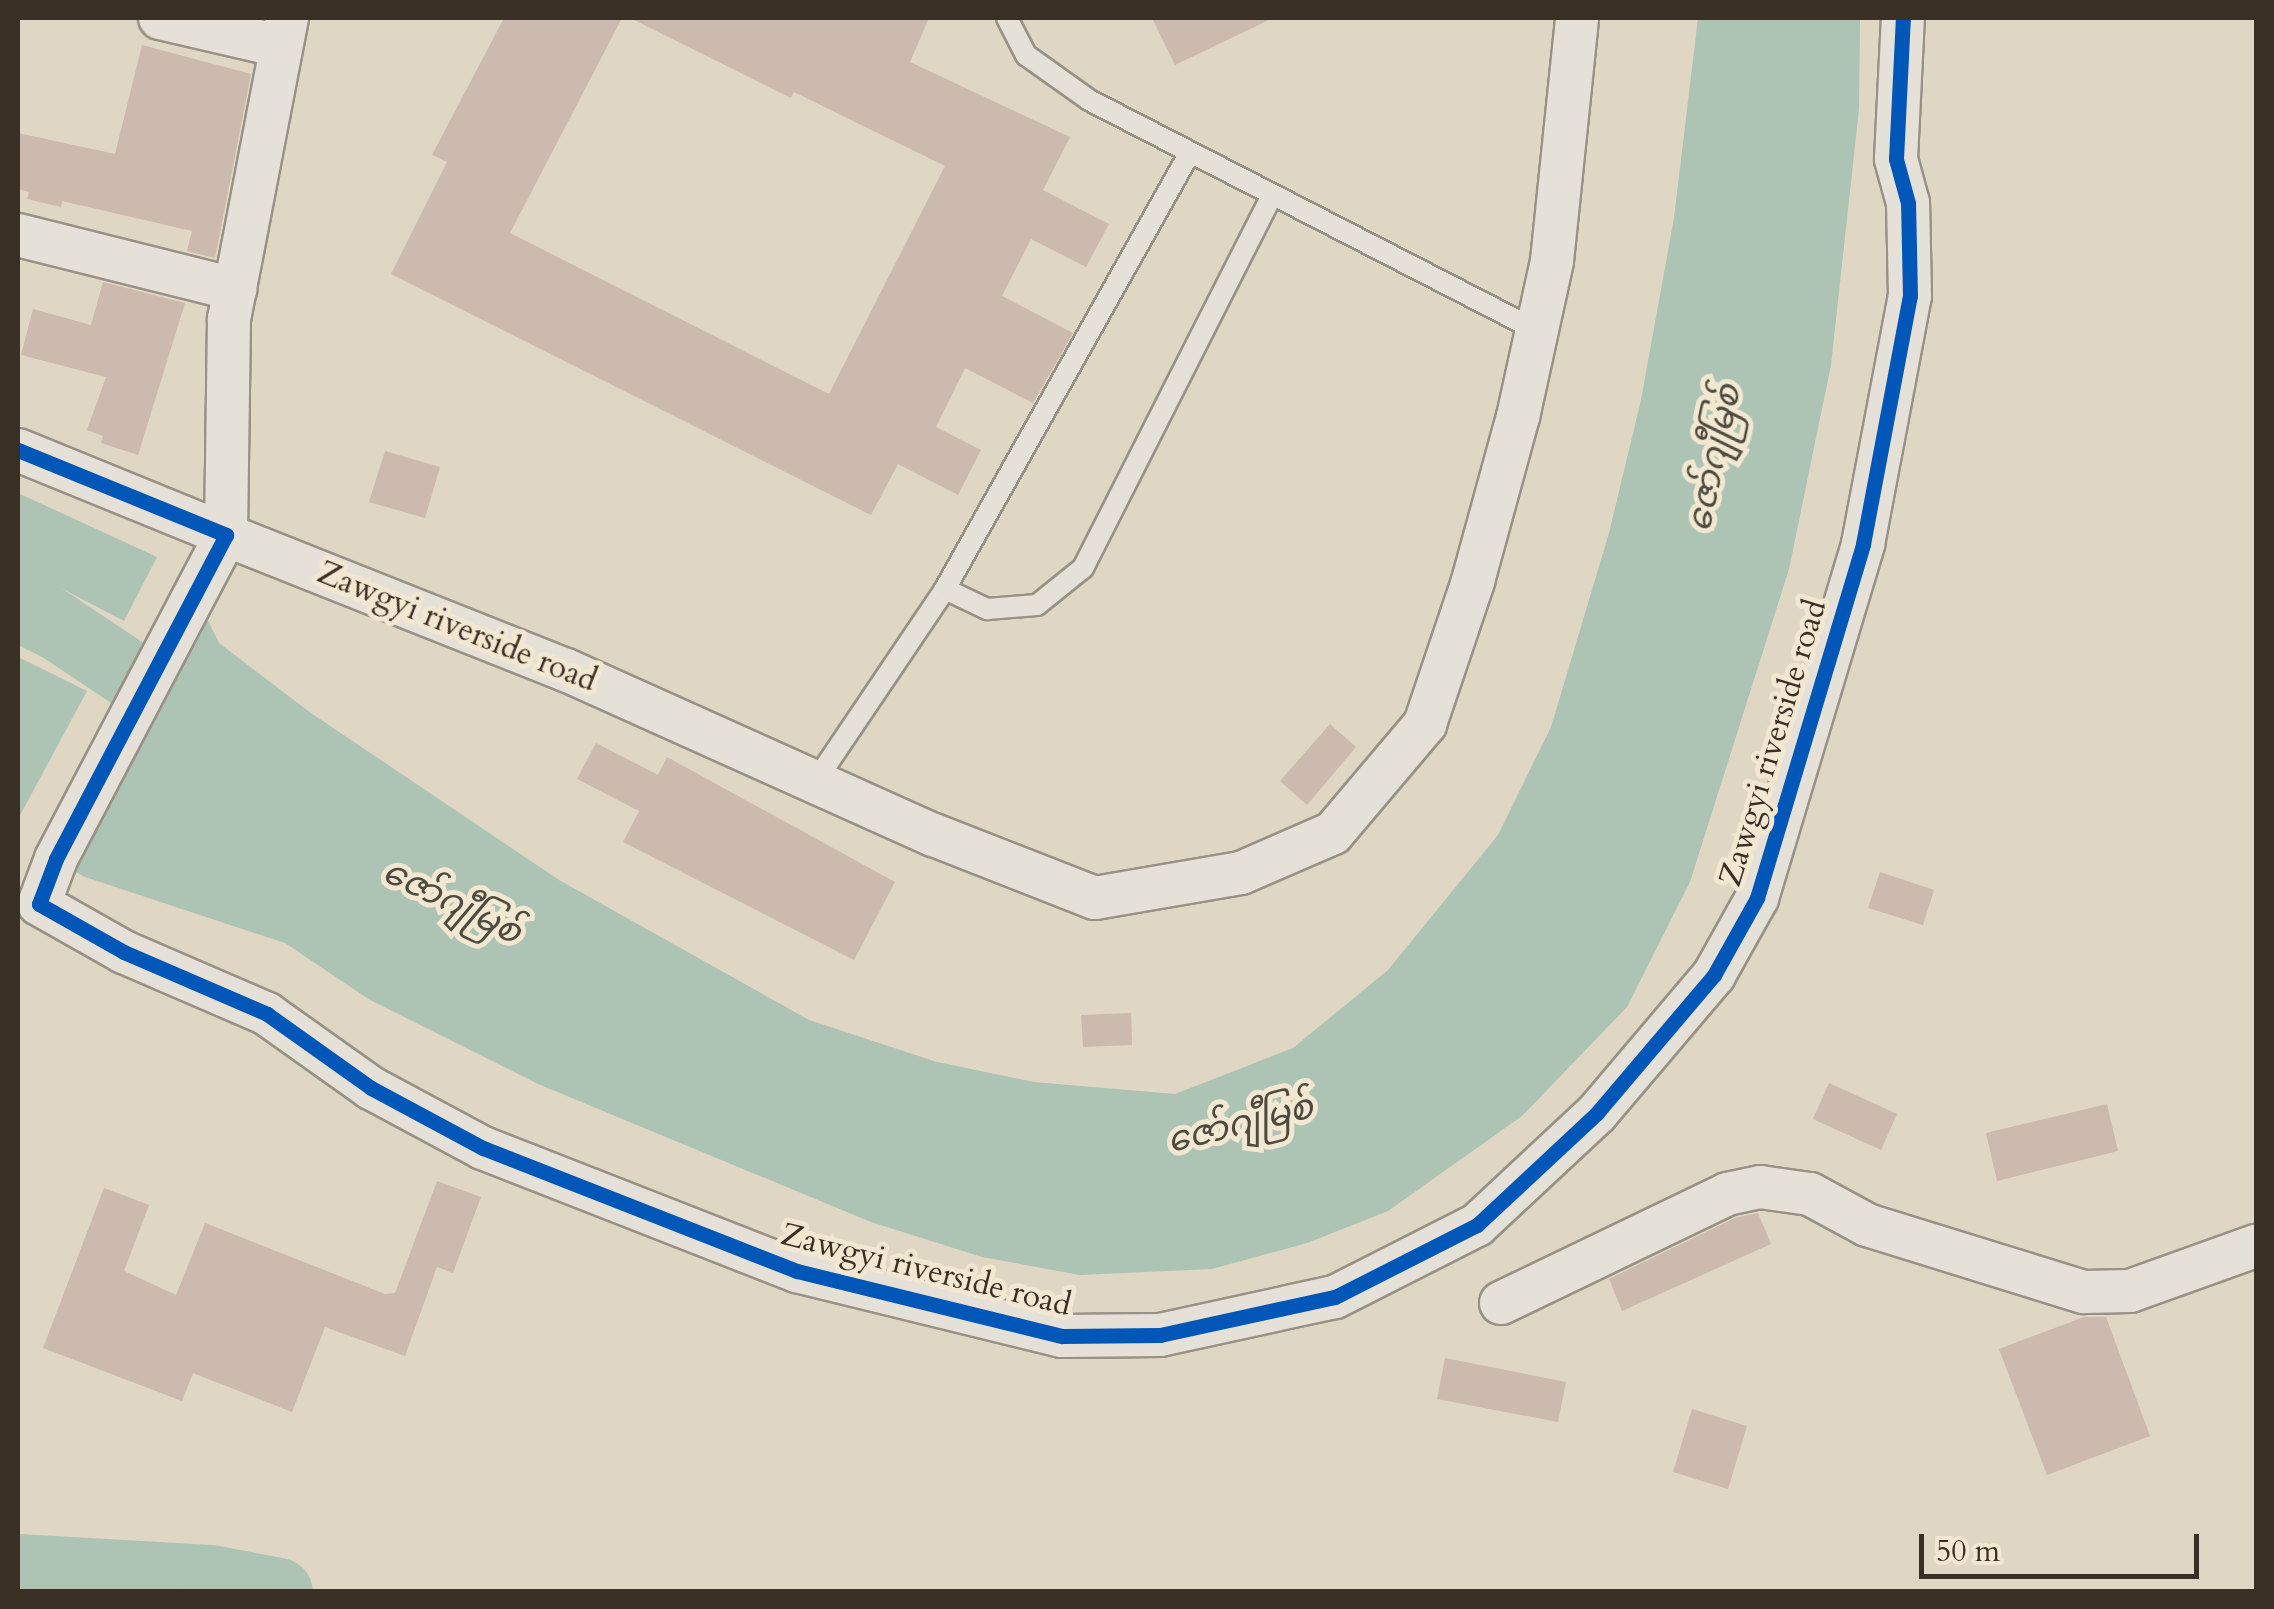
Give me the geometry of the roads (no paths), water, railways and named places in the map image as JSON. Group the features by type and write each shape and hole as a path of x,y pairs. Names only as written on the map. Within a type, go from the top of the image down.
{"street":[{"path":"160,18 284,32 228,319 226,535"},
{"name":"Zawgyi riverside road","path":"18,450 566,670 817,779 934,835 1095,898 1241,874 1333,833 1425,724 1473,582 1552,260 1578,18"},
{"name":"Zawgyi riverside road","path":"226,535 56,859 28,898 124,952 266,1014 371,1088 482,1148 797,1272 1062,1336 1160,1335 1334,1297 1476,1225 1597,1113 1714,975 1757,898 1862,544 1910,296 1908,203 1896,159 1903,18"},
{"path":"18,235 235,289"},
{"path":"1501,1303 1728,1194 1760,1187 1810,1194 1866,1226 2084,1292 2130,1291 2256,1246"}],"lane":[{"path":"1007,18 1026,55 1088,100 1536,330"},
{"path":"817,779 945,589 1189,154"},
{"path":"945,589 987,608 1037,605 1083,568 1272,197"}],"water":[{"path":"1698,18 1860,18 1859,109 1831,365 1789,569 1690,882 1627,1007 1522,1116 1388,1211 1307,1243 1212,1269 1080,1275 982,1257 871,1222 538,1084 370,1000 285,943 85,877 67,867 184,571 219,643 311,713 559,880 809,1020 937,1062 1034,1082 1175,1094 1293,1048 1388,970 1498,835 1551,727 1609,533 1641,400 1674,218"},
{"path":"18,493 157,557 124,621 32,573 26,581 118,631 92,682 18,645"},
{"path":"18,657 87,691 18,819"}],"waterway":[{"name":"ဇော်ဂျီမြစ်","path":"18,600 132,676 189,745"},
{"path":"18,1568 210,1579 279,1592"}]}
